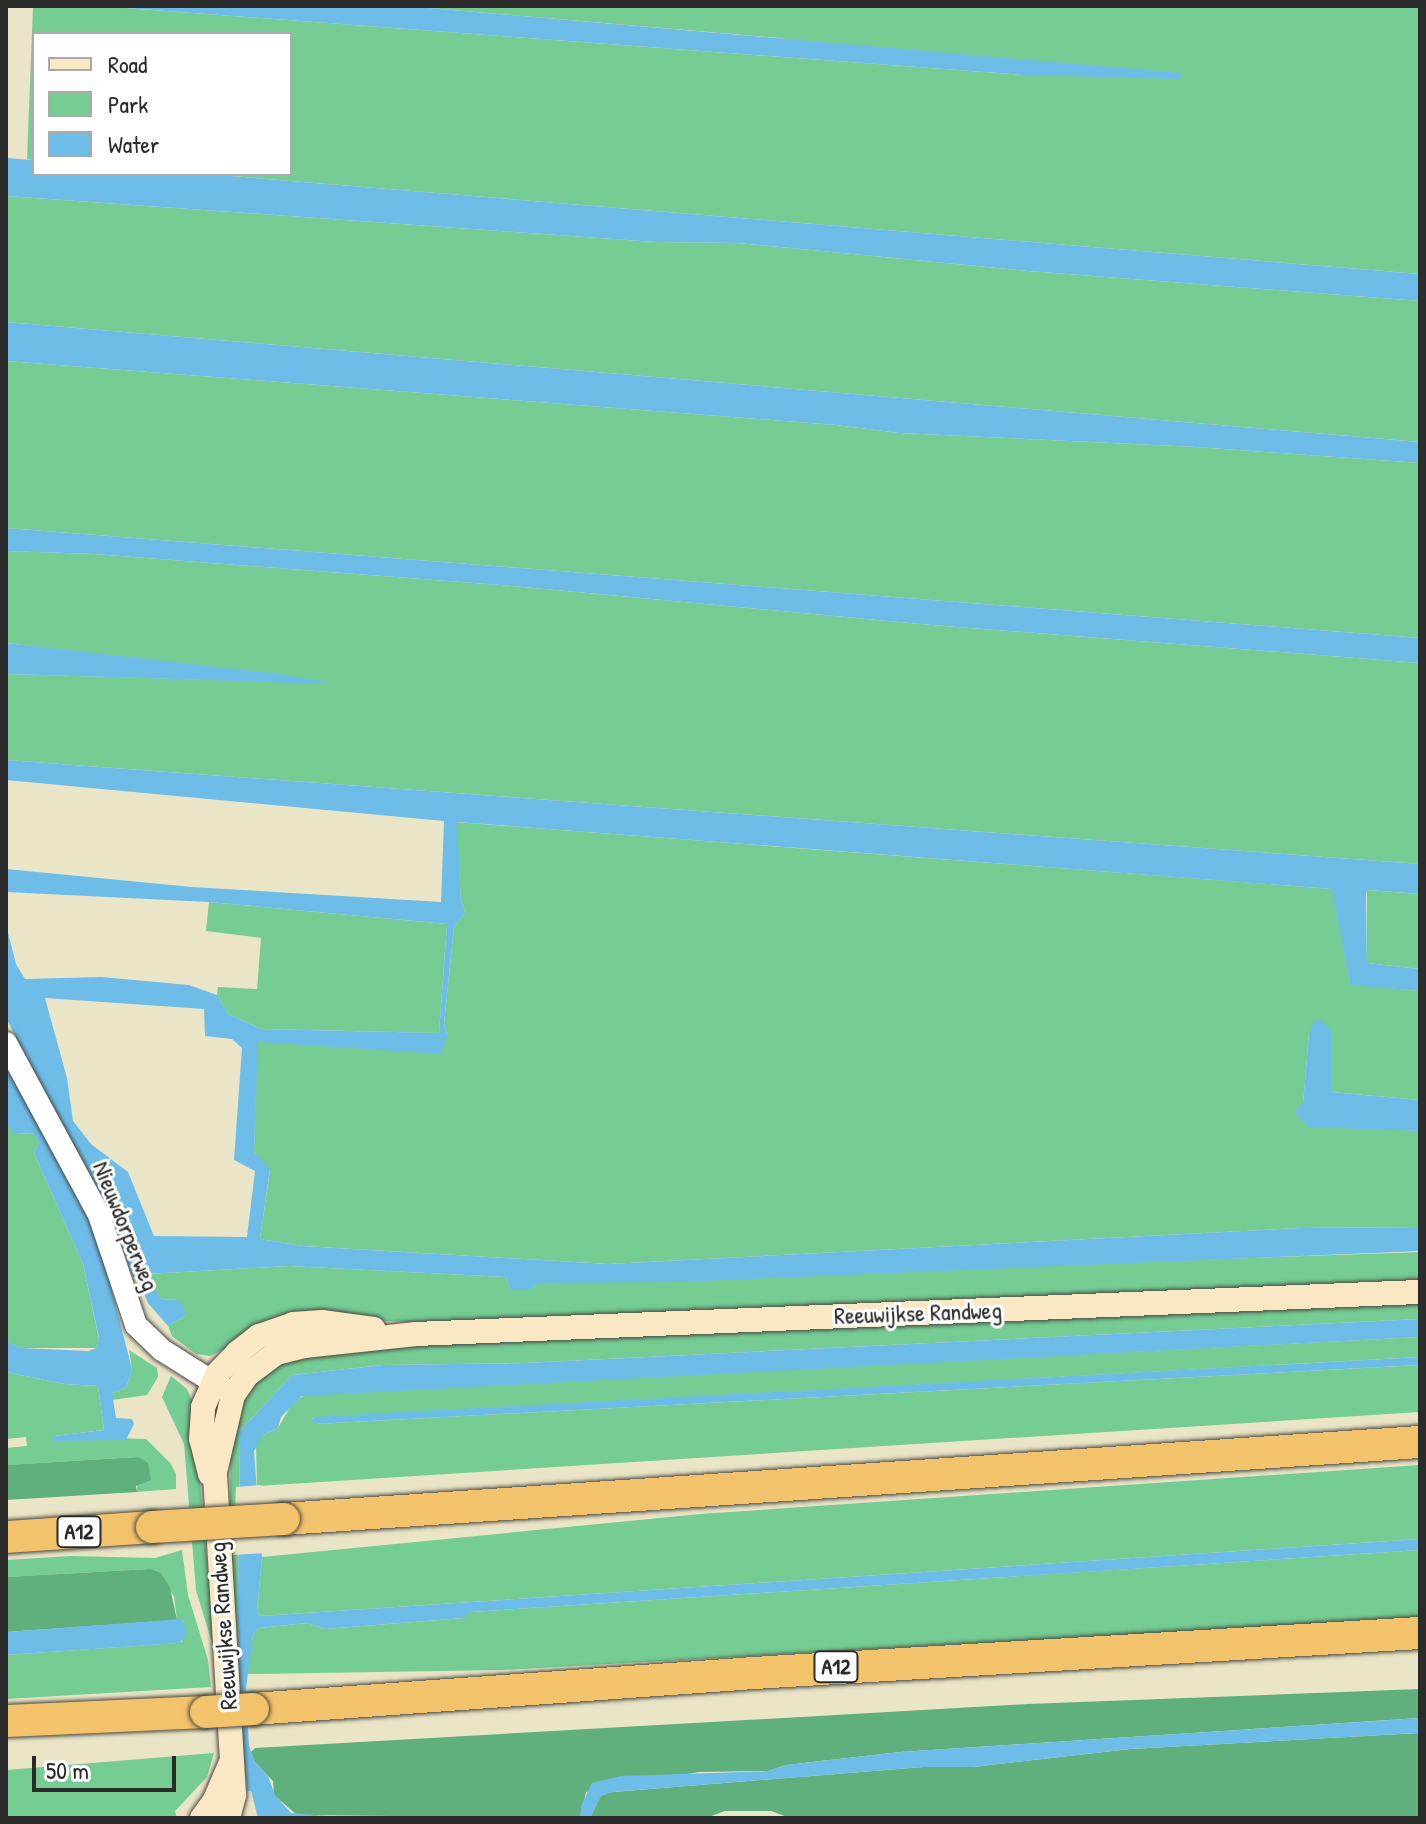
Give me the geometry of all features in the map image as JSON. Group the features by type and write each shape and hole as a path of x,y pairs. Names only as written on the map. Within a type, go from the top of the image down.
{"highway":[{"name":"A12","path":"6,1537 1420,1442"},
{"name":"A12","path":"6,1721 206,1712 878,1665 1420,1633"}],"main road":[{"name":"Reeuwijkse Randweg","path":"228,1818 234,1798 214,1490 223,1389 284,1350 416,1334 1420,1292"},
{"name":"Reeuwijkse Randweg","path":"202,1818 215,1800 231,1763"}],"street":[{"name":"Nieuwdorperweg","path":"6,1043 99,1215 136,1325 162,1350 223,1389"}],"green space":[{"path":"33,6 98,6 1024,75 779,38 406,6 1420,6 1420,274 230,176 292,176 292,32 32,32 32,160 27,159"},
{"path":"6,196 655,242 738,243 1028,271 1420,301 1420,442 6,322"},
{"path":"6,361 836,425 899,433 1197,447 1420,463 1420,638 6,528"},
{"path":"6,551 94,554 512,586 931,625 1420,663 1420,864 6,760 6,674 328,683 6,643"},
{"path":"456,822 1333,889 1350,984 1420,991 1420,1100 1331,1092 1331,1030 1309,1033 1303,1104 1392,1129 1420,1131 1420,1227 1301,1228 608,1264 302,1246 260,1239 270,1170 254,1152 257,1042 447,1035 444,1024 454,927 465,912 461,901"},
{"path":"1367,890 1420,894 1420,969 1367,963"},
{"path":"209,902 447,924 439,1033 261,1029 228,1014 217,995 218,987 257,989 261,938 206,931"},
{"path":"6,1123 15,1134 35,1133 39,1143 34,1153 83,1264 99,1339 97,1348 21,1348 6,1341"},
{"path":"1420,1252 1420,1280 426,1323 293,1316 210,1356 196,1354 172,1336 168,1326 185,1316 178,1300 162,1299 149,1284 147,1274 289,1266 506,1277 510,1289 531,1290 535,1283"},
{"path":"1420,1302 1420,1319 525,1363 383,1365 292,1375 240,1431 237,1677 229,1564 231,1432 250,1383 279,1360 397,1345"},
{"path":"1420,1337 1420,1357 312,1418 315,1424 1420,1365 1420,1412 257,1486 256,1443 263,1435 278,1428 293,1402 307,1394"},
{"path":"129,1350 157,1368 158,1377 147,1395 112,1400 112,1393 126,1388 132,1369"},
{"path":"6,1372 65,1384 98,1386 104,1430 54,1436 146,1439 171,1464 176,1474 176,1489 137,1492 138,1457 6,1465 6,1448 27,1446 26,1437 6,1439"},
{"path":"171,1376 187,1389 193,1402 215,1653 196,1590 184,1444 162,1397"},
{"path":"138,1457 148,1463 151,1480 136,1486 137,1492 6,1500 6,1465"},
{"path":"1420,1465 1420,1539 260,1616 257,1612 262,1557 700,1514"},
{"path":"182,1550 188,1595 208,1660 211,1687 6,1699 6,1655 177,1643 182,1642 183,1620 177,1620 174,1596 150,1569 6,1577 6,1560 71,1556 155,1558"},
{"path":"1420,1550 1420,1618 502,1670 247,1674 253,1635 259,1628 307,1623 325,1629 464,1618 470,1612"},
{"path":"150,1569 161,1573 170,1588 177,1620 6,1632 6,1577"},
{"path":"1420,1689 1420,1718 900,1752 786,1765 768,1771 699,1772 586,1792 580,1818 297,1815 274,1795 273,1781 255,1762 251,1752 255,1748 1028,1704"},
{"path":"1420,1733 1420,1818 790,1818 771,1811 725,1811 706,1818 590,1818 601,1795 613,1792 923,1767 973,1767 1130,1749"},
{"path":"214,1753 207,1777 175,1811 177,1818 6,1818 6,1770"}],"water":[{"path":"98,6 406,6 1181,73 1180,79 1024,75"},
{"path":"6,158 32,160 32,176 230,176 1420,274 1420,301 1028,271 738,243 655,242 6,196"},
{"path":"6,322 1420,442 1420,463 1197,447 899,433 836,425 6,361"},
{"path":"6,528 1420,638 1420,663 931,625 512,586 94,554 6,551"},
{"path":"6,643 286,675 335,684 6,674"},
{"path":"6,760 1420,864 1420,894 1368,890 1366,894 1367,963 1420,969 1420,991 1350,985 1332,889 457,822 461,901 465,912 454,927 444,1024 447,1035 441,1054 258,1042 254,1152 270,1169 260,1239 302,1246 608,1264 1301,1228 1420,1227 1420,1251 677,1282 536,1283 531,1290 510,1290 506,1277 289,1266 147,1274 149,1283 162,1299 178,1300 184,1308 185,1316 168,1326 148,1303 137,1277 133,1277 114,1224 6,1018 6,925 16,964 25,979 101,977 189,985 217,995 228,1014 261,1029 439,1033 447,924 209,902 6,892 6,869 192,887 441,902 444,821 6,780","holes":["45,998 204,1009 205,1036 232,1039 242,1048 234,1160 255,1171 247,1237 154,1236 128,1172 91,1144 73,1121 67,1078"]},
{"path":"1321,1020 1331,1030 1331,1092 1420,1100 1420,1131 1309,1127 1294,1112 1303,1103 1309,1033 1314,1022"},
{"path":"6,1061 89,1218 103,1256 132,1369 126,1388 112,1393 116,1418 132,1419 134,1424 126,1440 53,1441 54,1436 104,1430 98,1386 65,1384 6,1372 6,1341 21,1348 88,1351 97,1348 99,1338 83,1264 34,1153 39,1143 34,1133 14,1134 6,1123"},
{"path":"1420,1319 1420,1337 302,1396 281,1417 278,1428 263,1435 254,1451 262,1557 257,1612 260,1616 1420,1539 1420,1550 471,1612 464,1618 325,1629 307,1623 259,1628 253,1635 246,1689 249,1746 255,1762 268,1776 275,1795 291,1813 352,1818 258,1818 251,1791 247,1791 237,1677 240,1431 292,1375 383,1365 525,1363"},
{"path":"1420,1357 1420,1365 315,1424 311,1420 314,1417"},
{"path":"182,1619 187,1633 180,1643 6,1655 6,1632"},
{"path":"1420,1718 1420,1733 1130,1749 973,1767 923,1767 613,1792 601,1796 590,1818 580,1818 581,1806 592,1783 621,1776 768,1771 786,1765 900,1752"}],"pier":[{"path":"261,1485 265,1553 233,1555 236,1487"}]}
